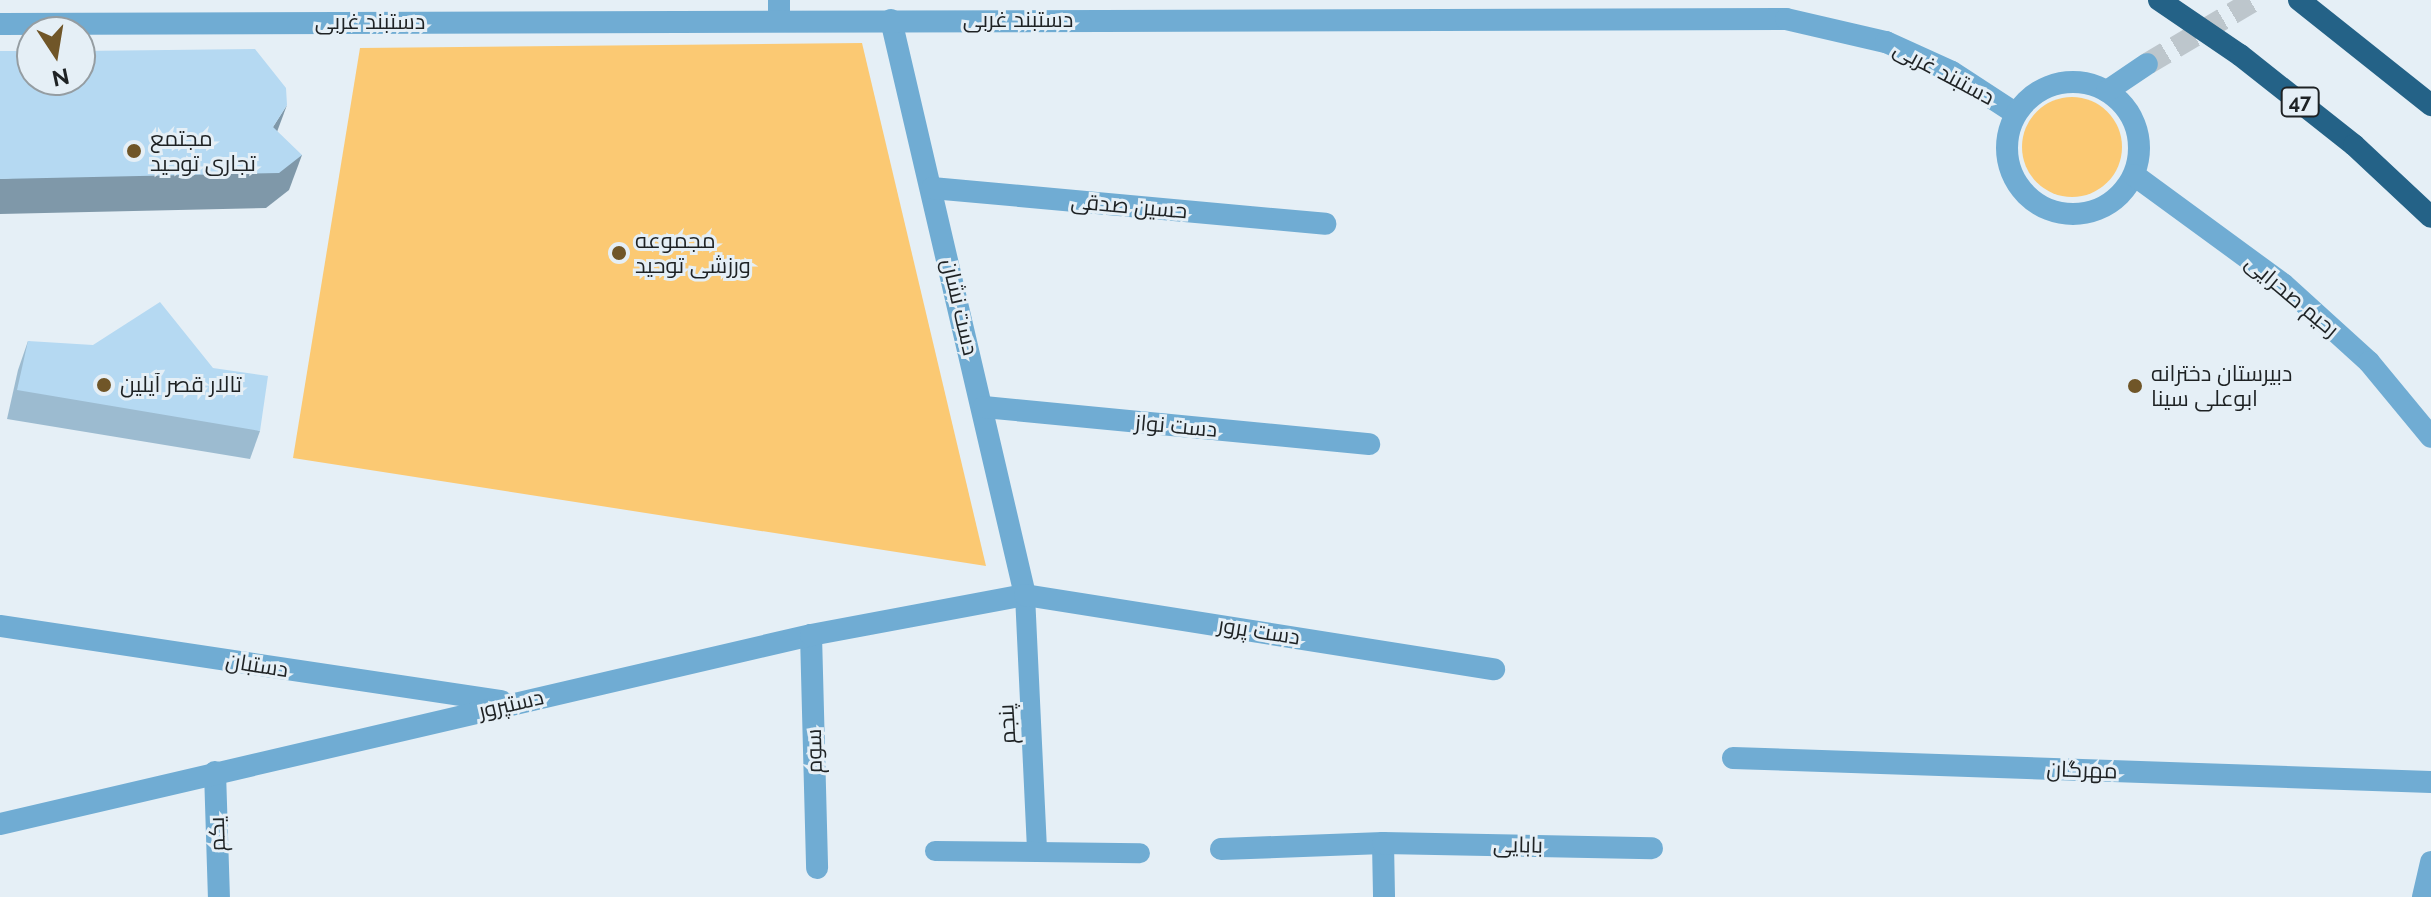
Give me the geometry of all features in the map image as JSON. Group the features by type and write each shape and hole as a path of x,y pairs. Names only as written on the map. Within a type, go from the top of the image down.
{"highway":[{"name":"47","path":"2159,0 2240,55 2354,145 2431,217"},
{"path":"2299,0 2431,105"}],"street":[{"name":"دستبند غربی","path":"0,24 173,11 779,10 891,20 1413,10 1785,9 1886,42 1952,72 2015,113"},
{"name":"دست نشان","path":"891,20 984,407 1025,595"},
{"path":"2107,91 2147,64"},
{"path":"2088,82 2107,91 2133,119 2139,137 2134,175 2105,207 2084,214 2041,207 2012,176 2007,133 2015,113 2029,97 2057,84 2088,82"},
{"name":"رحیم صحرایی","path":"2134,175 2283,284 2369,362 2431,437"},
{"name":"حسین صدقی","path":"932,188 1325,224"},
{"name":"دست نواز","path":"984,407 1369,444"},
{"name":"دستپرور","path":"0,824 811,635 1025,595"},
{"name":"دست پرور","path":"1025,595 1494,669"},
{"name":"دستبان","path":"0,626 514,703"},
{"name":"سوم","path":"811,635 817,868"},
{"name":"مهرگان","path":"1733,758 2431,782"},
{"name":"یکم","path":"215,772 219,897"},
{"path":"1383,843 1384,897"},
{"name":"بابایی","path":"1221,849 1383,843 1652,848"},
{"path":"2423,897 2431,862"}],"lane":[{"name":"پنجم","path":"1025,595 1037,851"},
{"path":"935,851 1140,853"}],"shaded area":[{"name":"مجموعه ورزشی توحید","path":"862,43 986,566 293,458 360,48"},
{"path":"2072,97 2091,101 2107,112 2118,128 2122,147 2118,166 2107,182 2091,193 2072,197 2053,193 2037,182 2026,166 2022,147 2026,128 2037,112 2053,101"}],"building":[{"name":"مجتمع تجاری توحید","path":"255,49 286,88 287,105 273,127 302,155 279,173 0,179 0,51 16,51 16,96 96,96 96,51"},
{"path":"160,302 213,368 268,376 260,431 17,390 28,341 93,345"}],"tunnel":[{"path":"2147,64 2255,0"}],"place":[{"name":"مجتمع تجاری توحید","path":"134,151"},
{"name":"مجموعه ورزشی توحید","path":"619,253"},
{"name":"تالار قصر آیلین","path":"104,385"},
{"name":"دبیرستان دخترانه ابوعلی سینا","path":"2135,386"}]}
